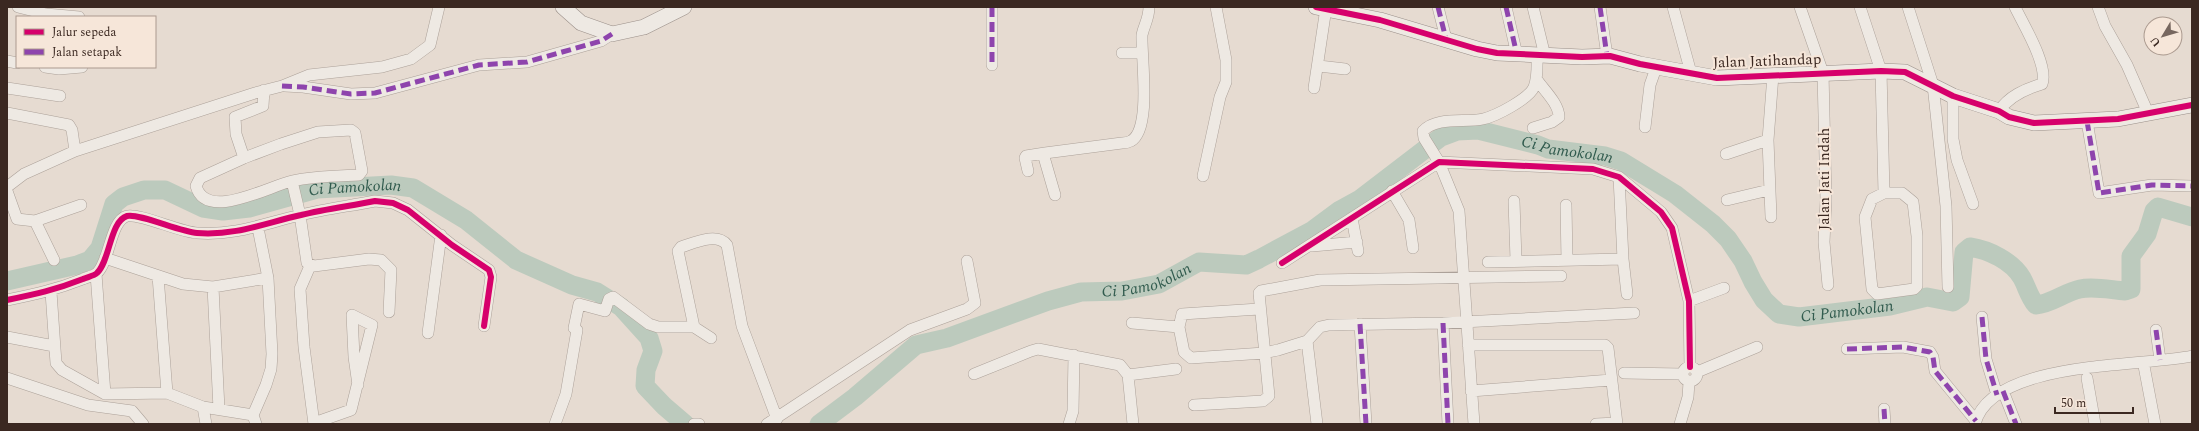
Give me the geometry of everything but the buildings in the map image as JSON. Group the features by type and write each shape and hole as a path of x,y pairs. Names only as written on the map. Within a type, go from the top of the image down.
{"street":[{"path":"18,7 46,14 68,16"},
{"path":"7,187 24,174 75,151 264,90 282,86 309,75 382,68 411,59 430,46 440,7"},
{"path":"282,86 303,87 351,94 375,93 479,66 527,62 601,41 612,34 644,27 684,7"},
{"path":"992,7 992,65"},
{"path":"1028,171 1025,158 1026,156 1131,141 1137,134 1144,114 1145,96 1141,53 1143,28 1148,22 1148,7"},
{"path":"1203,176 1220,97 1226,82 1226,60 1216,7"},
{"path":"1314,88 1319,66 1321,7"},
{"name":"Jalan Jatihandap","path":"1321,7 1380,20 1477,49 1517,55 1608,56 1656,68 1717,78 1823,72 1905,72 1953,96 1999,111 2009,117 2034,122 2118,119 2192,105"},
{"path":"1438,7 1446,39"},
{"path":"1506,7 1517,55"},
{"path":"1474,424 1468,345 1468,320 1459,211 1436,157 1424,138 1424,131 1428,126 1482,119 1506,109 1528,95 1534,89 1541,56 1533,7"},
{"path":"1601,7 1608,56"},
{"path":"1673,7 1691,73"},
{"name":"Jalan Jati Indah","path":"1800,7 1823,72 1826,200 1824,242 1828,285"},
{"path":"1860,7 1881,71 1884,193"},
{"path":"1908,7 1933,85 1946,206 1948,287"},
{"path":"1999,111 2006,101 2028,88 2042,84 2044,78 2036,51 2015,7"},
{"path":"2098,7 2105,26 2127,65 2148,113"},
{"path":"565,10 589,28 612,34"},
{"path":"1122,54 1141,53"},
{"path":"1319,66 1345,69"},
{"path":"52,68 71,68"},
{"path":"1645,127 1650,85 1656,68"},
{"path":"1771,217 1768,140 1773,75"},
{"path":"1533,128 1552,122 1559,117 1559,112 1536,80"},
{"path":"7,88 60,96"},
{"path":"244,158 236,134 235,117 263,106 264,90"},
{"path":"1953,96 1953,139 1957,160 1973,204"},
{"path":"7,113 69,125 72,130 75,151"},
{"path":"2087,121 2099,193 2152,185 2192,186"},
{"path":"351,130 355,134 362,171 359,175 293,184 230,202 204,199 198,194 196,186 200,178 244,158 318,132 351,130"},
{"path":"1726,154 1768,140"},
{"path":"1045,153 1044,157 1055,195"},
{"path":"1282,263 1309,247 1392,191 1436,157 1557,168 1593,169 1619,177 1661,212 1672,228 1689,301 1690,374 1688,397 1680,424"},
{"path":"1619,177 1623,260 1627,294"},
{"path":"293,184 300,215 306,262 310,266"},
{"path":"1727,200 1769,190"},
{"path":"7,191 17,218 35,221 81,205"},
{"path":"1392,191 1409,220 1413,248"},
{"path":"1884,193 1902,193 1913,204 1916,236 1917,286 1914,289 1877,294 1872,289 1865,217 1872,199 1884,193"},
{"path":"105,394 96,274 105,258 117,224 126,216 137,215 154,222 195,233 219,234 258,228 300,215 375,201 384,202 408,210 491,273 484,326"},
{"path":"1514,201 1516,260"},
{"path":"1566,205 1567,260"},
{"path":"1309,247 1358,246 1352,218"},
{"path":"35,221 54,260"},
{"path":"50,292 54,346 58,368 105,394 167,393 203,407 219,409 254,419 271,369 268,278 258,228"},
{"path":"428,333 441,235"},
{"path":"694,327 678,251 681,247 701,241 714,238 723,240 727,245 742,326 777,419"},
{"path":"105,258 183,284 213,287 268,278"},
{"path":"310,266 369,259 381,260 391,270 389,312"},
{"path":"1488,262 1516,260 1623,260"},
{"path":"767,424 777,419 910,330 967,309 975,303 967,261"},
{"path":"310,266 300,289 304,346 314,424 351,410 358,385 372,325 352,315 354,357 358,385"},
{"path":"7,300 50,292 96,274"},
{"path":"158,276 167,393"},
{"path":"1194,405 1267,399 1269,396 1258,297 1261,292 1320,280 1365,278 1561,276"},
{"path":"213,287 219,409"},
{"path":"1689,301 1724,288"},
{"path":"556,424 566,394 571,370 577,330 574,328 579,304 604,311 613,297 649,324 658,327 694,327 711,338"},
{"path":"1259,309 1182,314 1179,327 1184,352 1191,358 1264,353 1307,341 1320,327 1328,325 1443,322 1634,313"},
{"path":"1982,317 1986,360 2000,393 2016,424"},
{"path":"1443,322 1448,424"},
{"path":"1132,323 1179,327"},
{"path":"1360,324 1366,424"},
{"path":"2156,330 2160,360"},
{"path":"7,337 54,346"},
{"path":"1307,341 1317,424"},
{"path":"1468,345 1605,344 1608,348 1617,423 1596,424"},
{"path":"1624,374 1690,374 1758,347"},
{"path":"1847,349 1903,347 1930,352 1933,357 1935,371 1976,423 1989,401 2000,393 2060,372 2192,356"},
{"path":"974,374 1038,349 1120,365 1128,375 1134,424"},
{"path":"1069,424 1073,411 1074,355"},
{"path":"2144,366 2155,424"},
{"path":"1128,375 1176,370"},
{"path":"7,378 88,405 132,411 143,424"},
{"path":"2087,378 2095,424"},
{"path":"1471,390 1611,380"},
{"path":"203,407 206,424"},
{"path":"1884,409 1885,424"}],"waterway":[{"name":"Ci Pamokolan","path":"819,424 855,397 916,345 947,338 1048,301 1081,292 1122,291 1159,284 1199,262 1246,265 1313,230 1340,210 1360,199 1441,137 1457,131 1478,130 1538,145 1548,149 1605,156 1621,161 1675,194 1713,224 1728,239 1743,261 1764,300 1779,314 1799,317 1890,306 1927,297 1953,302 1960,297 1964,252 1970,247 1977,248 1999,257 2012,266 2022,278 2036,305 2085,288 2125,291 2131,289 2131,256 2147,234 2154,211 2158,207 2192,217"},
{"name":"Ci Pamokolan","path":"7,281 77,265 90,260 100,248 114,204 123,197 144,190 165,190 203,208 223,211 249,208 317,189 391,185 413,188 466,220 516,260 572,285 597,292 621,307 649,338 653,351 646,370 645,386 664,406 685,424"}],"marked path":[{"path":"992,7 992,65"},
{"path":"1438,7 1446,39"},
{"path":"1506,7 1517,55"},
{"path":"1600,7 1607,56"},
{"path":"282,86 303,87 351,94 375,93 479,65 527,62 601,41 612,34"},
{"path":"2087,121 2099,193 2152,185 2192,186"},
{"path":"1982,317 1986,359 1997,395"},
{"path":"1443,323 1448,424"},
{"path":"1360,324 1366,424"},
{"path":"2156,330 2160,360"},
{"path":"1847,349 1903,347 1930,352 1933,357 1935,371 1976,421"},
{"path":"2003,391 2016,424"},
{"path":"1884,409 1885,424"}],"cycle path":[{"path":"1316,7 1380,20 1477,49 1497,53 1582,57 1610,56 1640,64 1717,78 1881,71 1905,72 1953,96 1999,111 2009,117 2034,123 2118,119 2192,105"},
{"path":"1282,263 1439,162 1593,169 1619,177 1661,212 1672,228 1689,301 1690,367"},
{"path":"7,300 54,289 96,274 105,260 117,225 121,219 127,216 141,217 190,232 224,233 310,213 375,201 393,203 408,210 452,245 489,270 491,277 484,326"}]}
